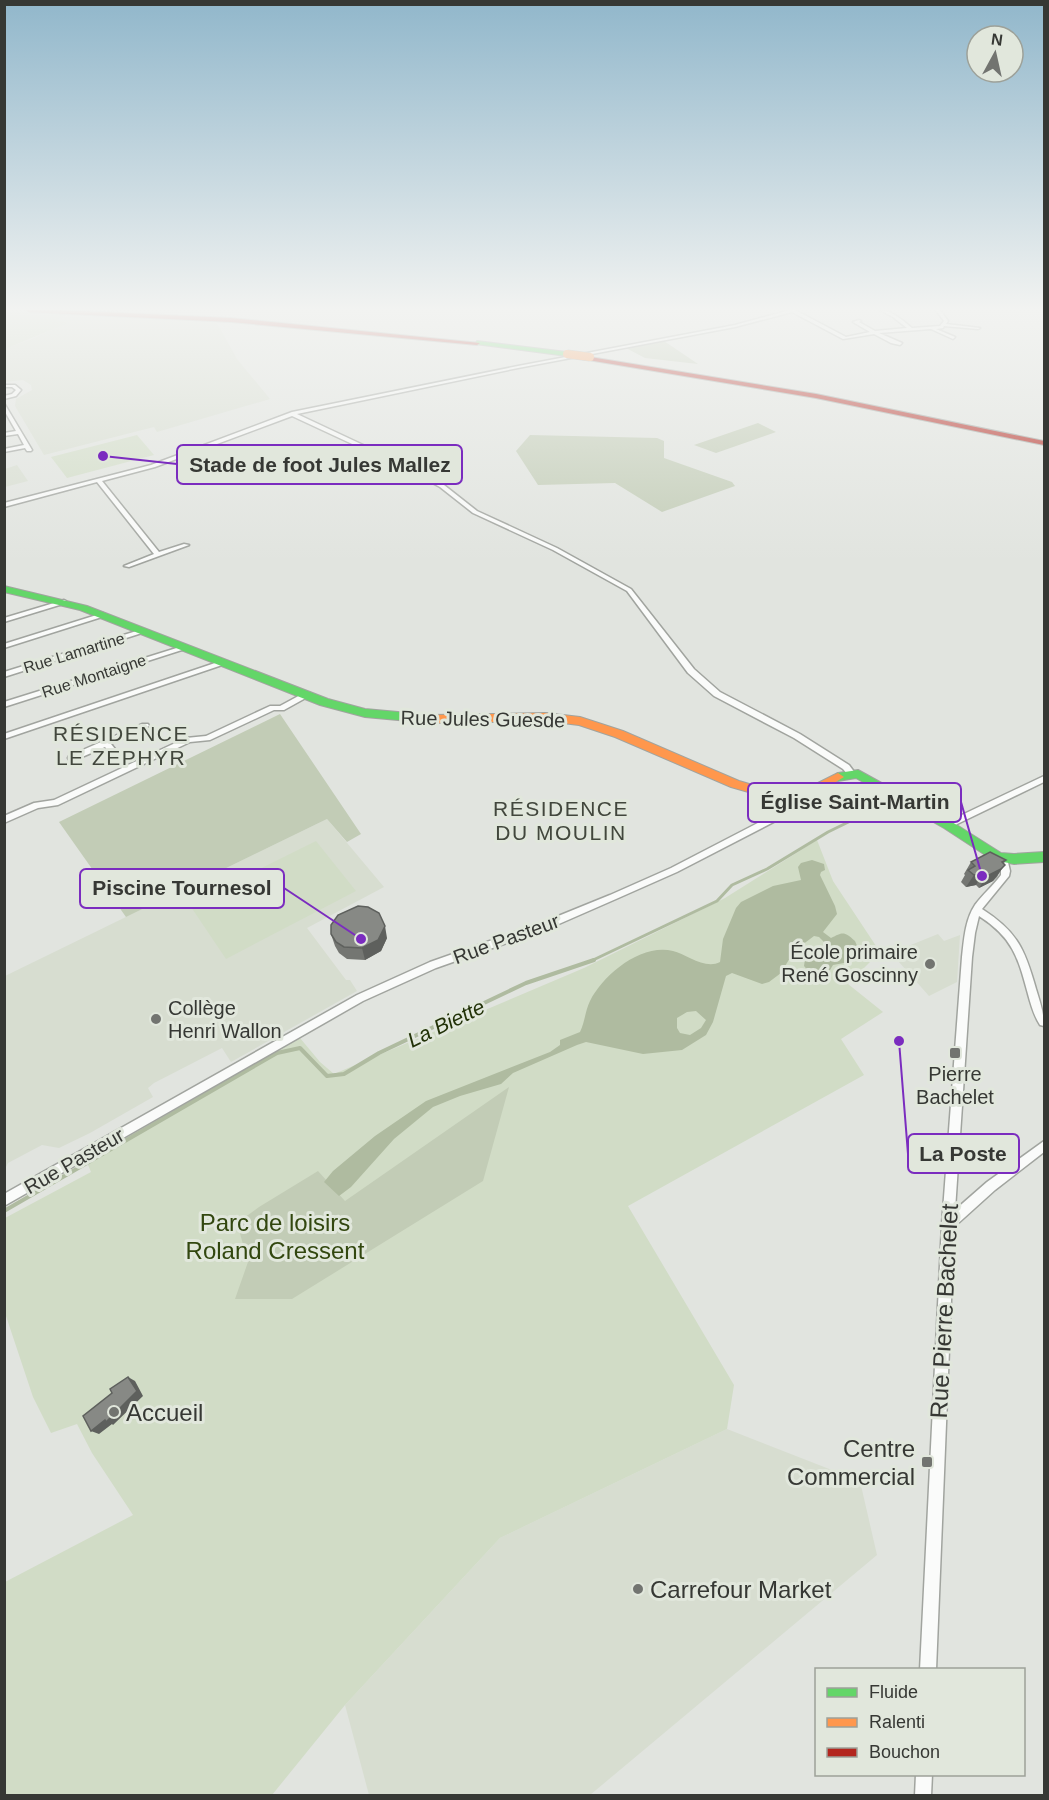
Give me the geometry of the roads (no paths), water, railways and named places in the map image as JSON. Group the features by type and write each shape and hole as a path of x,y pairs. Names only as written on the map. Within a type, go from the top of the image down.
{"main road":[{"path":"805,394 1044,441"},
{"name":"Rue Jules Guesde","path":"8,591 64,602 103,615 183,648 358,712 399,719 436,721 541,718 579,721 615,733 762,794 789,799"},
{"path":"789,799 806,796 838,777 851,773 879,785 948,825 982,849 1003,858 1044,857"}],"street":[{"path":"4,505 173,460 292,414 385,394"},
{"path":"4,451 28,448 7,416 4,404 7,397"},
{"path":"292,414 408,468 442,486 475,512 555,549 629,590 691,671 717,694 797,736 846,766 851,773"},
{"path":"4,435 18,432"},
{"path":"99,481 158,555"},
{"path":"127,566 186,545"},
{"path":"4,620 64,602"},
{"path":"4,646 103,615"},
{"name":"Rue Lamartine","path":"4,675 143,631"},
{"name":"Rue Montaigne","path":"4,705 183,648"},
{"path":"4,737 224,663"},
{"path":"4,820 38,805 55,803 189,740 207,738 307,695"},
{"path":"72,758 145,726"},
{"path":"106,743 127,769"},
{"path":"948,825 1044,779"},
{"name":"Rue Pasteur","path":"4,1201 360,998 430,967 549,924 674,870 786,812 790,806 789,799"},
{"name":"Rue Pierre Bachelet","path":"928,1668 948,1224 967,957 971,927 977,910 986,896 1005,879 1003,858"},
{"path":"977,910 991,919 1019,948 1037,1009 1044,1022"},
{"path":"948,1224 991,1186 1044,1146"},
{"path":"923,1796 924,1776"}],"waterway":[{"name":"La Biette","path":"591,961 717,901 732,885 767,869 828,832 873,810 899,816 903,814"},
{"name":"La Biette","path":"4,1211 277,1053 300,1048 327,1076 344,1074 379,1053 526,983 594,960"}],"place":[{"name":"Stade de foot Jules Mallez","path":"103,456"},
{"name":"Église Saint-Martin","path":"982,876"},
{"name":"Piscine Tournesol","path":"361,939"},
{"name":"École primaire René Goscinny","path":"930,964"},
{"name":"Collège Henri Wallon","path":"156,1019"},
{"name":"La Poste","path":"899,1041"},
{"name":"Pierre Bachelet","path":"955,1053"},
{"name":"Accueil","path":"114,1412"},
{"name":"Centre Commercial","path":"927,1462"},
{"name":"Carrefour Market","path":"638,1589"}],"district":[{"name":"RÉSIDENCE LE ZEPHYR","path":"121,745"},
{"name":"RÉSIDENCE DU MOULIN","path":"561,820"}],"park label":[{"name":"Parc de loisirs Roland Cressent","path":"275,1236"}]}
